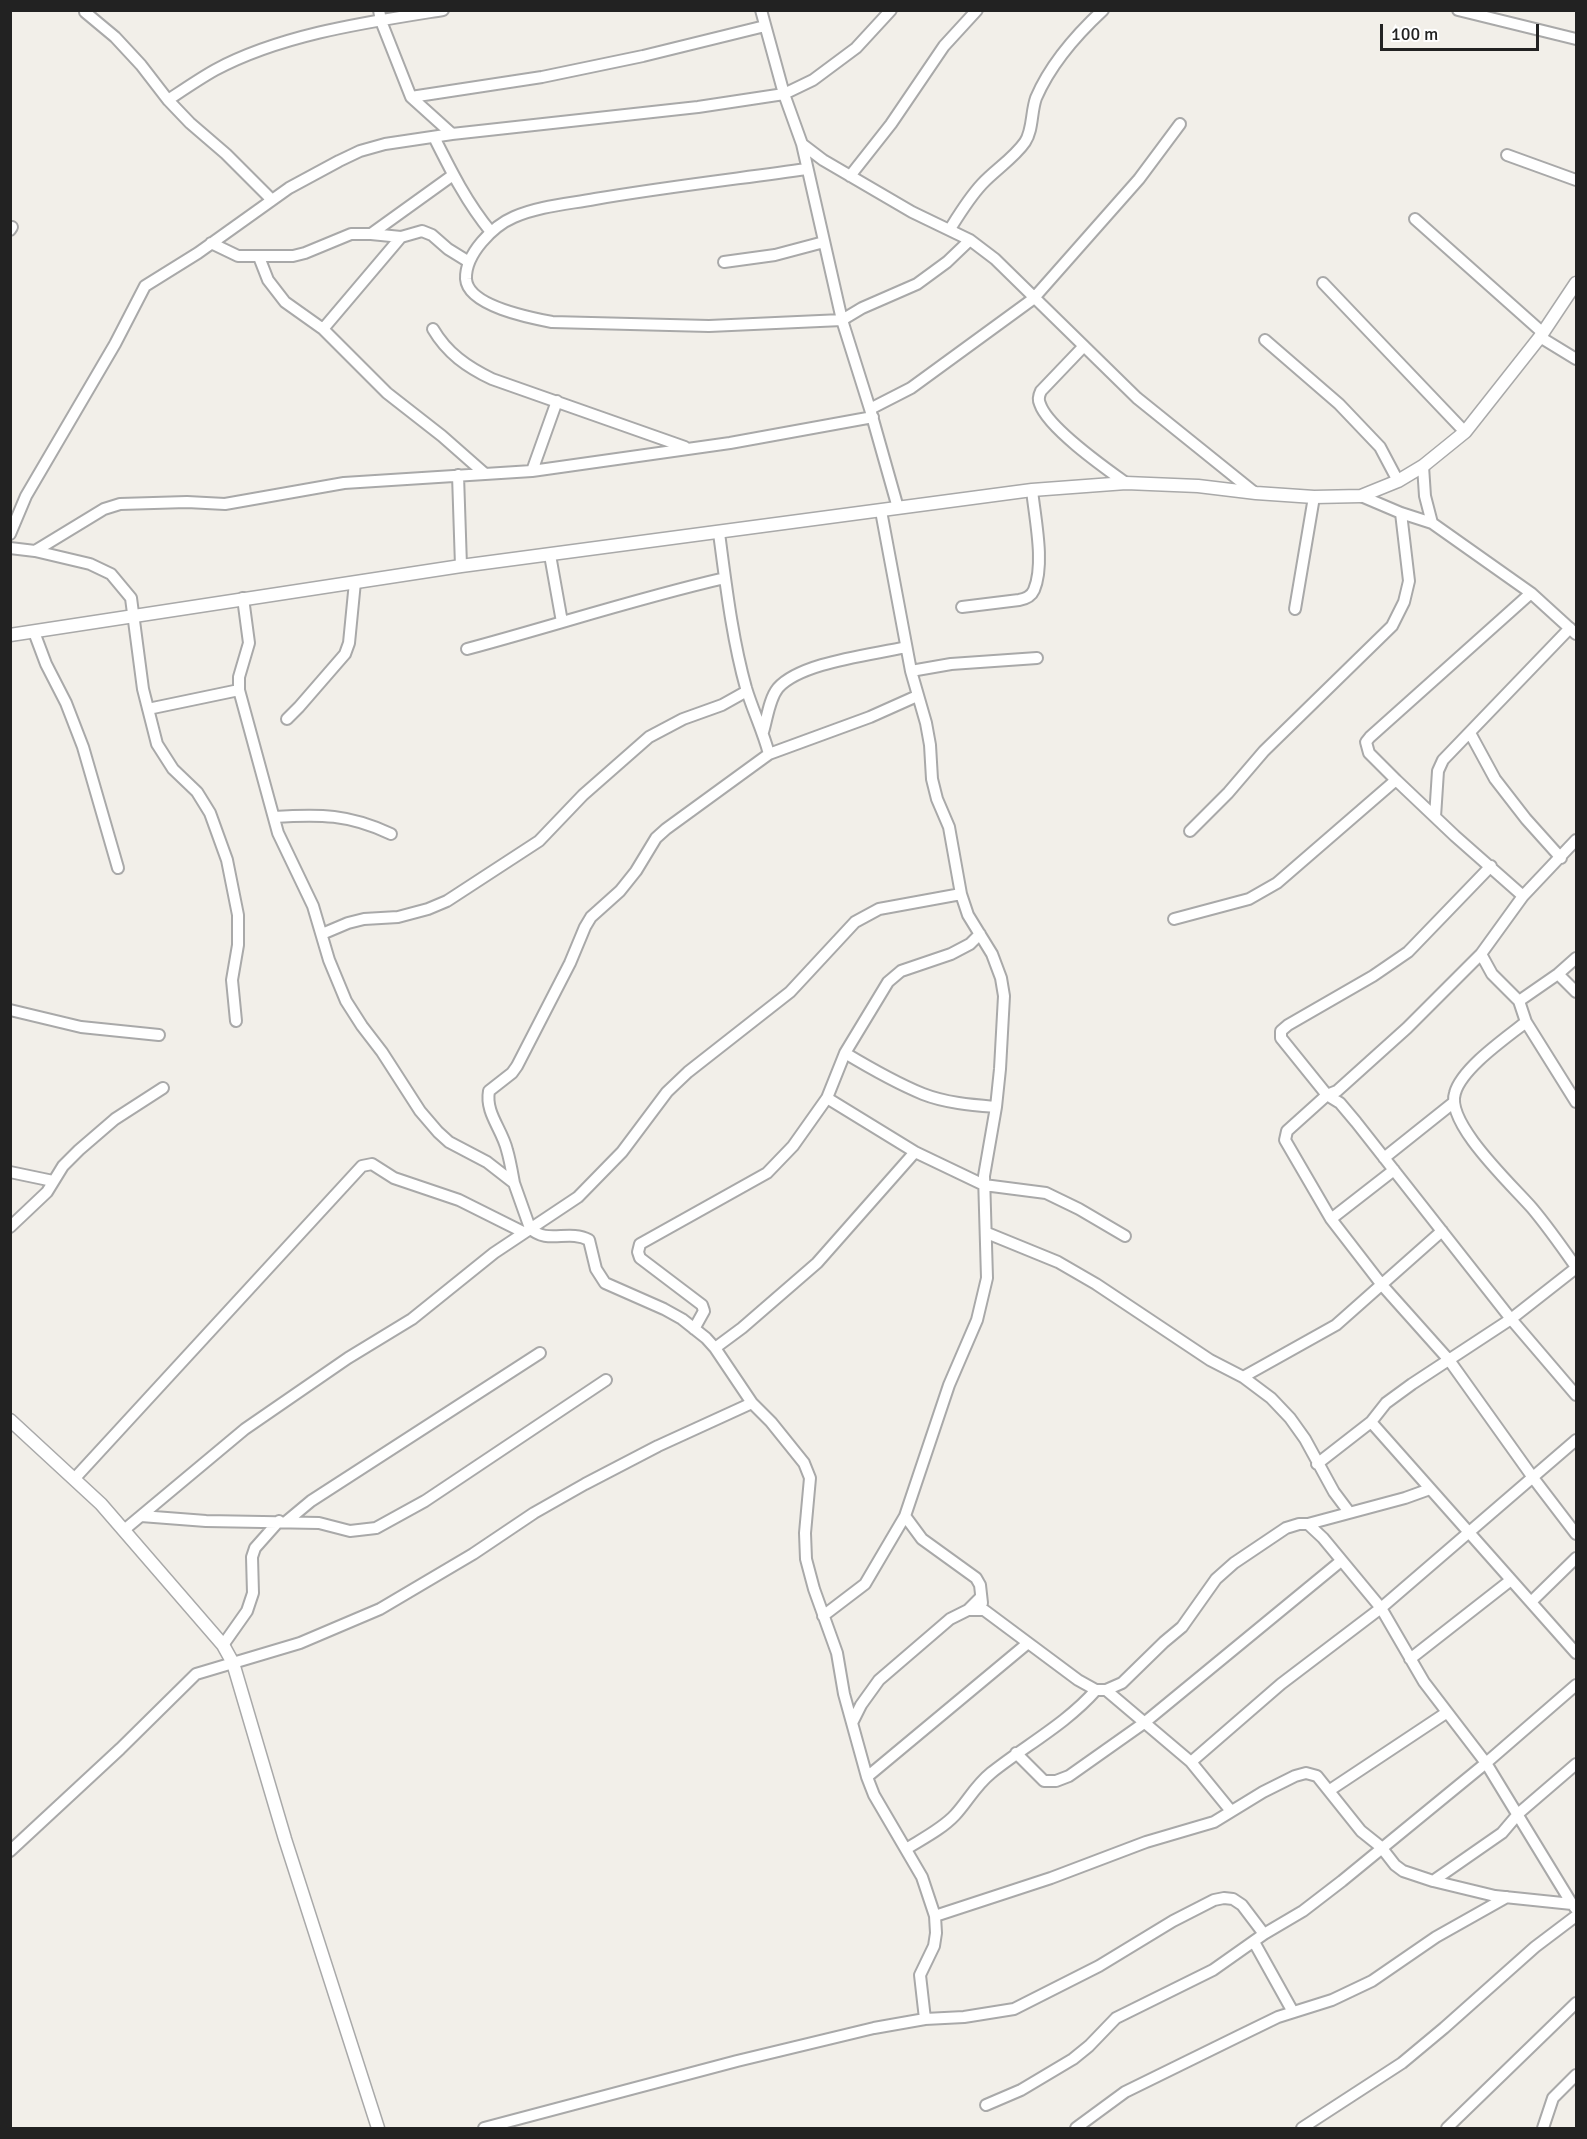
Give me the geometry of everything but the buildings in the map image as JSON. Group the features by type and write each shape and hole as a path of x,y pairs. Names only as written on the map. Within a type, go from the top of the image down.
{"street":[{"path":"761,10 784,94 802,144 842,320 898,508"},
{"path":"10,534 26,496 115,344 145,286 211,243 271,199 360,151 385,144 452,134 698,107 784,94 813,80 856,48 891,10"},
{"path":"850,176 891,124 944,46 977,10"},
{"path":"950,229 966,203 982,184 1024,144 1029,136 1036,98 1055,65 1077,34 1103,10"},
{"path":"1458,10 1576,39"},
{"path":"168,100 215,70 261,50 380,16 438,11"},
{"path":"85,12 115,37 190,123 226,154 271,199"},
{"path":"380,16 411,98 452,134"},
{"path":"411,98 554,74 643,56 765,26"},
{"path":"35,551 104,510 120,504 187,502 225,504 344,483 532,471 783,434 871,413 911,388 1033,298 1139,179 1180,124"},
{"path":"434,137 453,175 476,213 491,232"},
{"path":"802,144 850,176 912,212 970,240 995,259 1137,398 1256,494"},
{"path":"1508,155 1576,180"},
{"path":"807,169 728,178 542,208 516,216 491,232 469,262 466,283 470,290 478,296 501,309 552,322 709,326 842,320 916,284 948,262 970,240"},
{"path":"371,234 453,175"},
{"path":"1415,219 1542,335 1576,359"},
{"path":"211,243 238,256 293,256 351,234 401,237 415,232 427,232 469,262"},
{"path":"323,329 401,237"},
{"path":"724,262 775,255 824,242"},
{"path":"259,257 268,280 285,302 323,329 387,393 442,436 484,473"},
{"path":"1323,283 1465,432"},
{"path":"10,634 461,567 1032,490 1126,483 1198,486 1256,494 1361,496 1398,481 1423,466 1465,432 1542,335 1576,283"},
{"path":"433,329 445,347 468,367 492,380 688,448"},
{"path":"1265,340 1339,404 1380,447 1398,481"},
{"path":"1084,346 1041,391 1040,405 1062,432 1104,468 1126,483"},
{"path":"532,471 557,401"},
{"path":"1423,466 1425,496 1432,523"},
{"path":"458,475 461,567"},
{"path":"962,607 1027,599 1034,591 1038,566 1032,490"},
{"path":"1295,609 1314,496"},
{"path":"1361,496 1432,523 1531,593 1573,631 1443,760 1438,771 1435,817"},
{"path":"823,1616 865,1584 905,1516 949,1385 977,1320 984,1297 987,1278 987,1233 984,1185 996,1107 1004,996 992,954 968,915 949,827 937,799 932,779 926,723 910,671 881,511"},
{"path":"1190,831 1228,793 1264,751 1392,626 1404,602 1409,581 1401,513"},
{"path":"719,532 736,649 747,691 769,754"},
{"path":"10,548 35,551 90,564 111,574 131,598 140,667 157,744 173,769 197,792 206,806 227,860 238,915 238,945 232,980 236,1021"},
{"path":"550,555 562,622"},
{"path":"467,649 654,594 725,578"},
{"path":"287,719 345,654 349,643 355,582"},
{"path":"1523,896 1396,780 1369,753 1366,742 1531,593"},
{"path":"243,598 249,643 239,677 239,690 278,833 313,906 332,968 346,1001 420,1111 449,1142 487,1162 514,1182"},
{"path":"34,632 83,747 118,868"},
{"path":"763,733 775,694 788,680 803,671 906,647"},
{"path":"910,671 951,664 1037,658"},
{"path":"148,709 239,690"},
{"path":"322,934 348,923 364,919 398,917 447,901 539,841 583,795 649,737 663,728 722,705 747,691"},
{"path":"527,1230 507,1150 490,1112 489,1091 512,1074 517,1066 591,917 626,884 656,838 769,754 870,717 917,696"},
{"path":"1470,733 1495,779 1526,819 1561,858"},
{"path":"1174,919 1250,899 1277,883 1396,780"},
{"path":"274,817 328,816 352,819 391,834"},
{"path":"1576,840 1523,896 1481,954 1382,1050 1337,1091 1327,1095 1287,1131 1285,1140 1331,1219 1382,1285 1449,1360 1576,1534"},
{"path":"1491,866 1408,952 1373,976 1288,1025 1281,1031 1281,1038 1327,1095 1340,1103 1511,1319 1576,1395"},
{"path":"124,1530 245,1429 348,1358 412,1319 480,1263 578,1197 621,1152 667,1092 688,1072 789,992 855,922 879,909 962,894"},
{"path":"694,1329 704,1311 702,1305 640,1258 638,1252 640,1244 767,1173 793,1146 827,1098 845,1053 888,982 901,971 951,954 970,944 980,934"},
{"path":"1481,954 1492,974 1519,1001 1526,1022 1576,1102"},
{"path":"1519,1001 1558,974 1576,958"},
{"path":"1558,974 1576,992"},
{"path":"10,1010 81,1027 159,1035"},
{"path":"1317,1464 1371,1422 1386,1403 1511,1319 1576,1267 1533,1209 1478,1149 1459,1119 1453,1103 1461,1079 1492,1049 1526,1022"},
{"path":"845,1053 924,1095 950,1102 996,1107"},
{"path":"10,1227 47,1192 63,1166 115,1119 162,1088"},
{"path":"827,1098 915,1152 984,1185 1046,1193 1125,1236"},
{"path":"1384,1158 1453,1103"},
{"path":"715,1348 742,1328 817,1263 915,1152"},
{"path":"75,1478 362,1166 372,1164 400,1181 459,1200 536,1234 544,1236 571,1234 589,1240 596,1269 604,1283 664,1309 694,1329 715,1348 752,1403 771,1422 804,1463 810,1478 804,1546 809,1573 837,1653 844,1694 867,1777 874,1795 922,1877 935,1916 934,1946 920,1975 925,2019"},
{"path":"1331,1219 1394,1170"},
{"path":"10,1172 53,1180"},
{"path":"1243,1377 1336,1325 1442,1231"},
{"path":"987,1233 1058,1262 1096,1284 1210,1360 1243,1377 1271,1398 1290,1418 1305,1439 1317,1464 1349,1512"},
{"path":"223,1646 247,1611 253,1593 252,1557 255,1548 283,1521 540,1353"},
{"path":"141,1516 206,1521 319,1523 350,1531 375,1528 425,1501 606,1380"},
{"path":"10,1851 120,1749 196,1674 300,1643 380,1610 473,1554 534,1513 585,1484 658,1446 752,1403"},
{"path":"10,1420 75,1478 124,1530 223,1646 233,1663 285,1839 378,2128"},
{"path":"1371,1422 1576,1653"},
{"path":"1191,1762 1281,1684 1381,1608 1534,1479 1576,1440"},
{"path":"906,1850 956,1815 972,1791 1016,1753 1073,1714 1101,1690 1122,1683 1182,1627 1216,1579 1234,1563 1286,1528 1308,1524 1431,1489"},
{"path":"905,1516 915,1531 933,1548 976,1578 980,1585 984,1610"},
{"path":"1308,1524 1323,1538 1381,1608 1410,1659 1446,1713 1486,1763 1574,1906"},
{"path":"1531,1602 1576,1558"},
{"path":"1016,1753 1044,1781 1056,1781 1069,1776 1144,1723 1341,1561"},
{"path":"1410,1659 1511,1580"},
{"path":"852,1723 861,1705 879,1680 950,1619 968,1610 981,1597"},
{"path":"968,1610 984,1610 1078,1680 1101,1690 1191,1762 1231,1811"},
{"path":"867,1777 1028,1643"},
{"path":"986,2105 1021,2090 1081,2053 1116,2018 1213,1970 1264,1934 1302,1911 1486,1763 1576,1685"},
{"path":"1330,1790 1446,1713"},
{"path":"1433,1881 1502,1833 1519,1814 1576,1764"},
{"path":"935,1916 1051,1878 1146,1842 1214,1822 1286,1780 1306,1773 1317,1776 1361,1832 1381,1847 1395,1865 1403,1871 1433,1881 1496,1896 1574,1906"},
{"path":"1076,2128 1125,2092 1239,2036 1293,2012 1332,2000 1372,1981 1436,1937 1507,1897"},
{"path":"484,2128 737,2061 874,2028 925,2019 964,2017 1014,2009 1099,1966 1173,1921 1214,1900 1233,1899 1242,1905 1264,1934"},
{"path":"1302,2128 1402,2063 1534,1947 1576,1916"},
{"path":"1254,1942 1293,2012"},
{"path":"1446,2128 1576,2003"},
{"path":"1544,2128 1553,2098 1576,2075"}]}
